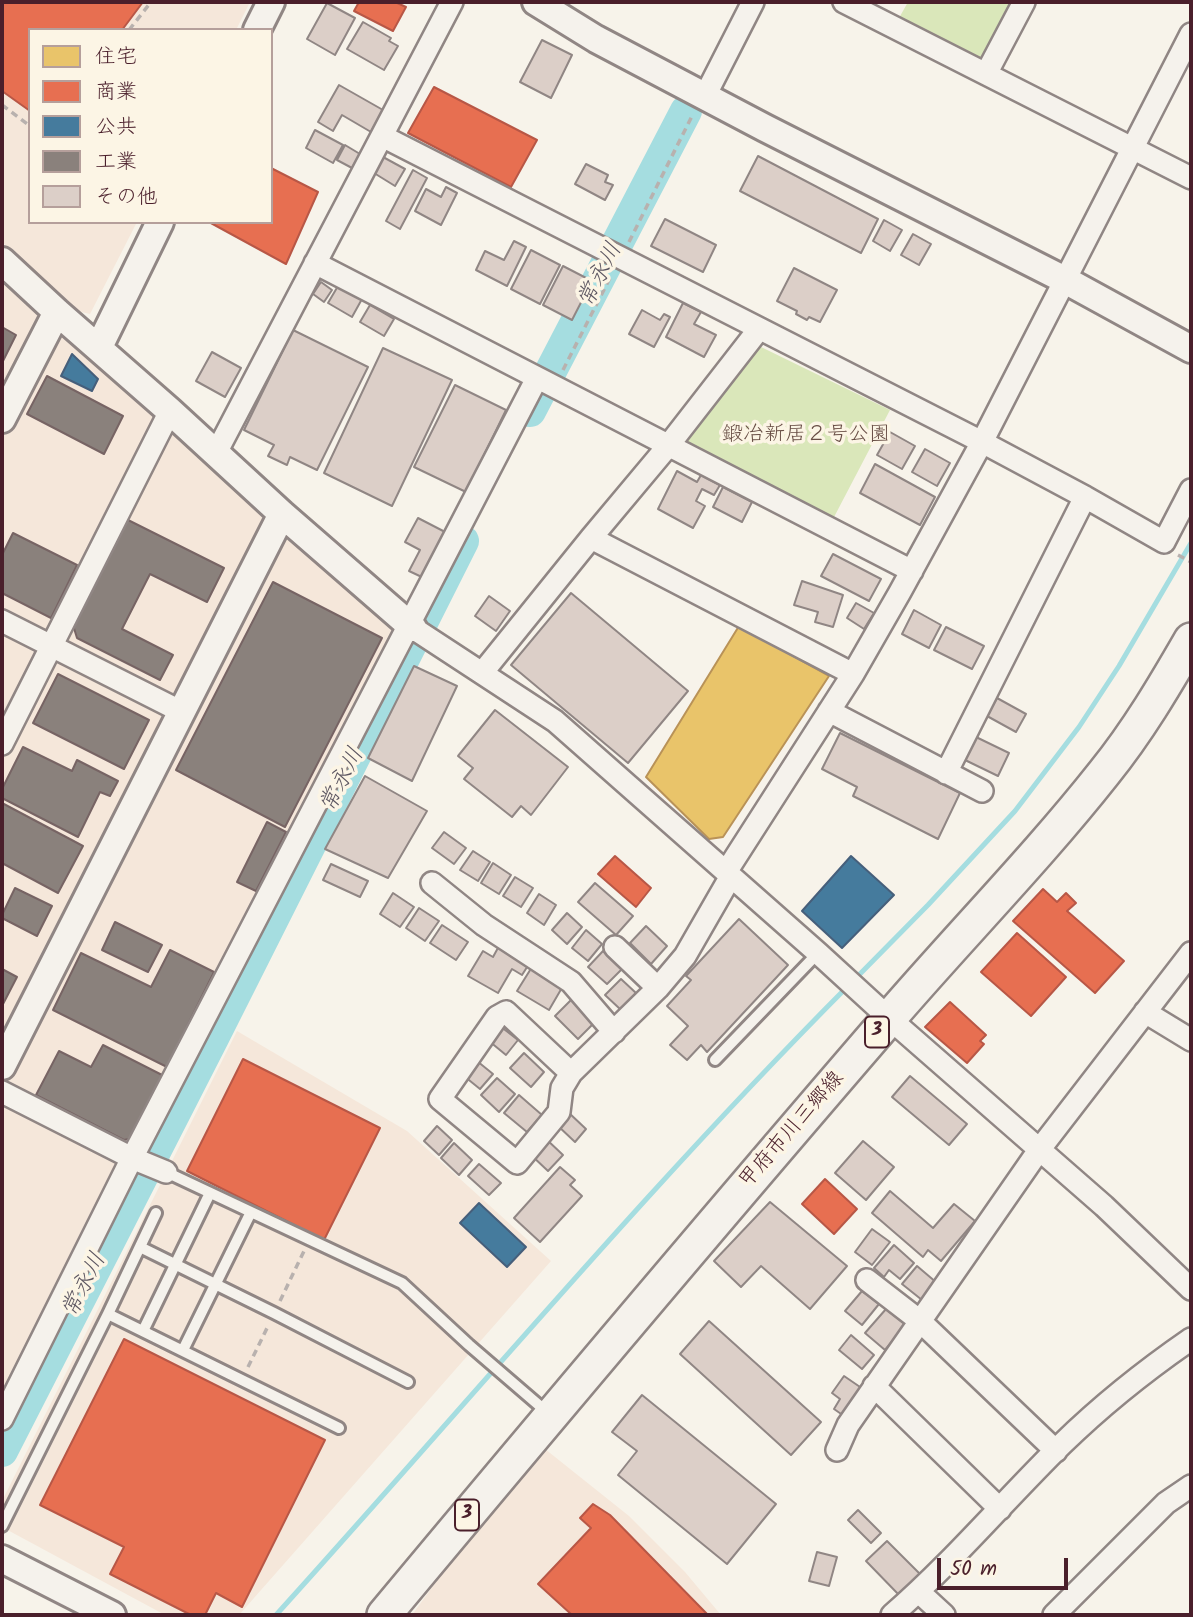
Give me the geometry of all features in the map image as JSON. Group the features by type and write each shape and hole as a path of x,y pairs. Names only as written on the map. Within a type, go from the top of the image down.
{"main road":[{"name":"甲府市川三郷線","path":"384,1615 551,1415 880,1010 997,898 1105,772 1161,691 1191,639"}],"street":[{"path":"258,28 271,2"},
{"path":"216,453 453,2"},
{"path":"536,2 596,39 1065,280 1191,349"},
{"path":"705,96 753,2"},
{"path":"844,2 1191,178"},
{"path":"986,74 1024,2"},
{"path":"571,1073 506,1012 497,1017 440,1099 517,1163 559,1112 562,1088 571,1073 658,988 685,956 728,874 853,674 912,571 982,442 1191,34"},
{"path":"382,136 982,442 1164,542 1191,490"},
{"path":"99,347 159,224"},
{"path":"2,261 282,514 417,631 555,721 1104,1206 1191,1289"},
{"path":"315,263 912,571"},
{"path":"2,419 57,312"},
{"path":"482,673 668,446 759,329"},
{"path":"2,1419 132,1158 417,631 544,381"},
{"path":"2,744 170,411"},
{"path":"946,773 1085,497"},
{"path":"2,1066 282,514"},
{"path":"591,538 853,674"},
{"path":"2,621 182,712"},
{"path":"829,711 982,791"},
{"path":"432,883 484,925 571,982 614,1032"},
{"path":"615,947 658,988"},
{"path":"837,1450 848,1425 874,1386 1039,1150 1191,953"},
{"path":"1146,1012 1191,1040"},
{"path":"2,1091 132,1158 166,1172"},
{"path":"867,1280 920,1321 1056,1451"},
{"path":"892,1615 919,1592 1056,1451 1144,1371 1191,1339"},
{"path":"874,1386 1000,1509"},
{"path":"1054,1615 1166,1503 1191,1486"},
{"path":"2,1559 112,1615"},
{"path":"919,1592 944,1615"}],"lane":[{"path":"715,1060 818,953"},
{"path":"166,1172 402,1283 551,1415"},
{"path":"143,1331 210,1193"},
{"path":"183,1350 251,1212"},
{"path":"2,1526 156,1213"},
{"path":"140,1247 408,1382"},
{"path":"108,1314 339,1428"}],"path":[{"path":"132,28 151,2"},
{"path":"2,105 28,124"},
{"path":"1171,551 1191,562"}],"shaded area":[{"path":"2,2 250,2 237,28 28,28 28,224 136,224 90,314 77,311 2,242"},
{"path":"2,276 400,634 2,1413"},
{"path":"237,1031 407,1131 551,1261 239,1615 165,1615 2,1527 2,1501"},
{"path":"545,1449 629,1516 685,1572 721,1615 412,1615 459,1550"}],"green space":[{"path":"908,2 1020,2 986,74 894,27"},
{"name":"鍛冶新居２号公園","path":"759,346 890,410 833,519 681,441"}],"building: 住宅":[{"path":"739,626 829,676 723,837 709,839 646,777"}],"building: 商業":[{"path":"2,2 143,2 124,28 28,28 28,110 2,91"},
{"path":"359,2 395,2 406,7 393,31 354,11"},
{"path":"434,87 537,140 511,187 408,133"},
{"path":"273,169 318,192 286,264 213,224 273,224"},
{"path":"615,856 651,888 636,907 598,874"},
{"path":"1043,889 1057,902 1066,893 1076,903 1067,911 1124,961 1095,993 1013,921"},
{"path":"1017,933 1066,977 1031,1016 981,972"},
{"path":"950,1002 986,1035 980,1041 984,1044 967,1063 925,1027"},
{"path":"243,1059 380,1128 324,1240 187,1171"},
{"path":"825,1179 857,1209 834,1234 802,1204"},
{"path":"124,1339 325,1440 242,1607 216,1593 205,1615 191,1615 110,1574 124,1547 40,1505"},
{"path":"593,1504 610,1515 708,1615 572,1615 538,1584 591,1528 580,1518"}],"building: 公共":[{"path":"72,354 98,379 92,391 61,376"},
{"path":"851,856 894,895 842,948 802,911"},
{"path":"479,1203 526,1247 507,1267 460,1223"}],"building: 工業":[{"path":"2,327 16,335 2,363"},
{"path":"47,376 123,416 104,454 27,414"},
{"path":"126,519 224,568 207,602 150,574 122,629 173,655 160,680 77,638 73,625"},
{"path":"13,533 77,565 51,618 2,593 2,555"},
{"path":"273,582 382,638 285,827 176,770"},
{"path":"58,674 149,720 124,769 33,723"},
{"path":"23,747 72,771 77,760 118,781 110,796 100,792 78,837 2,798 2,789"},
{"path":"2,803 83,846 58,893 2,863"},
{"path":"267,822 286,832 256,891 237,882"},
{"path":"15,888 52,906 37,936 2,918"},
{"path":"115,922 162,945 148,972 102,950"},
{"path":"170,950 214,972 167,1067 53,1010 81,953 151,987"},
{"path":"2,969 17,977 2,1006"},
{"path":"103,1045 164,1076 133,1138 124,1140 36,1095 59,1051 91,1067"}],"building: その他":[{"path":"327,3 355,18 335,55 307,39"},
{"path":"363,22 391,38 389,41 398,46 384,70 347,49"},
{"path":"542,40 572,55 551,98 520,82"},
{"path":"339,85 383,110 371,132 342,115 333,131 318,122"},
{"path":"315,130 343,145 333,163 306,148"},
{"path":"345,145 360,154 352,168 337,160"},
{"path":"758,156 878,219 861,253 740,191"},
{"path":"383,157 405,169 395,186 374,173"},
{"path":"586,164 608,175 605,182 613,185 605,200 575,184"},
{"path":"413,170 427,178 400,229 386,221"},
{"path":"446,187 457,193 441,225 415,211 426,189 441,197"},
{"path":"665,219 716,245 703,272 651,246"},
{"path":"884,220 902,230 890,251 873,241"},
{"path":"913,234 931,244 919,265 901,255"},
{"path":"514,241 526,247 507,286 476,270 485,251 504,260"},
{"path":"531,250 560,265 540,304 511,289"},
{"path":"563,266 592,281 572,320 543,305"},
{"path":"794,268 837,290 820,322 809,317 807,320 796,314 797,311 777,301"},
{"path":"321,282 332,290 324,302 313,294"},
{"path":"338,286 362,299 352,317 328,303"},
{"path":"683,303 701,312 694,324 716,335 704,357 666,337"},
{"path":"370,305 394,319 384,336 360,322"},
{"path":"642,310 660,320 664,314 670,317 654,347 629,334"},
{"path":"293,330 368,367 317,470 290,457 287,465 268,456 274,445 244,430"},
{"path":"383,348 452,380 392,506 324,473"},
{"path":"212,352 241,368 225,397 196,381"},
{"path":"455,385 506,410 466,492 414,467"},
{"path":"890,432 915,446 902,469 877,455"},
{"path":"925,449 950,463 937,486 912,472"},
{"path":"875,464 935,497 920,525 860,493"},
{"path":"677,471 697,482 701,475 720,485 714,495 702,489 696,501 705,506 693,528 658,509"},
{"path":"723,487 752,502 742,522 713,507"},
{"path":"418,518 449,534 426,579 409,571 420,550 405,542"},
{"path":"833,554 881,579 869,601 821,576"},
{"path":"802,581 843,595 833,627 815,622 818,612 794,605"},
{"path":"571,593 688,691 628,763 511,665"},
{"path":"489,596 510,611 496,631 475,616"},
{"path":"856,603 874,613 864,629 847,618"},
{"path":"914,610 941,625 929,648 902,634"},
{"path":"946,627 984,646 972,669 934,650"},
{"path":"414,666 457,686 412,781 368,758"},
{"path":"997,698 1026,714 1016,732 987,716"},
{"path":"495,710 568,767 531,815 521,806 512,817 464,779 473,768 458,756"},
{"path":"840,733 960,793 938,839 853,796 857,787 822,769"},
{"path":"976,737 1009,753 998,776 965,760"},
{"path":"365,776 427,811 388,878 325,849"},
{"path":"444,832 466,848 454,864 432,848"},
{"path":"473,851 490,862 478,881 460,870"},
{"path":"493,863 511,875 499,894 481,883"},
{"path":"331,864 368,881 360,897 323,880"},
{"path":"515,877 533,888 521,907 503,896"},
{"path":"595,883 633,916 616,935 578,902"},
{"path":"393,893 414,907 400,927 380,914"},
{"path":"539,894 556,905 544,925 527,913"},
{"path":"419,908 439,921 425,941 406,928"},
{"path":"567,913 582,927 567,944 552,930"},
{"path":"739,919 788,965 707,1052 701,1045 687,1060 670,1045 688,1026 667,1006 691,980 686,976"},
{"path":"442,925 468,942 456,960 430,943"},
{"path":"646,926 667,946 651,964 630,943"},
{"path":"586,930 602,944 588,961 572,948"},
{"path":"499,946 529,964 522,975 512,969 498,993 468,976 483,951 493,957"},
{"path":"603,951 622,969 607,984 588,967"},
{"path":"532,967 563,986 549,1010 517,991"},
{"path":"621,979 636,993 620,1009 605,995"},
{"path":"571,1000 594,1023 578,1039 555,1016"},
{"path":"500,1026 518,1040 506,1055 489,1041"},
{"path":"524,1053 544,1072 531,1087 510,1068"},
{"path":"477,1061 493,1074 480,1089 464,1076"},
{"path":"910,1076 967,1124 949,1145 892,1097"},
{"path":"497,1078 515,1094 499,1112 481,1095"},
{"path":"519,1095 542,1115 527,1132 504,1113"},
{"path":"568,1112 586,1129 575,1142 557,1125"},
{"path":"437,1126 452,1140 439,1155 424,1141"},
{"path":"545,1138 563,1155 548,1171 530,1154"},
{"path":"863,1141 894,1167 866,1200 835,1173"},
{"path":"454,1143 472,1160 459,1175 441,1158"},
{"path":"479,1164 501,1183 489,1195 468,1176"},
{"path":"560,1167 575,1180 570,1185 582,1196 540,1242 514,1218"},
{"path":"890,1191 933,1228 954,1204 975,1221 941,1261 928,1250 923,1257 872,1213"},
{"path":"770,1202 847,1266 810,1309 761,1266 741,1287 714,1261"},
{"path":"872,1229 890,1242 872,1265 855,1252"},
{"path":"894,1245 914,1263 900,1279 889,1270 884,1277 874,1268"},
{"path":"917,1266 937,1283 922,1300 902,1284"},
{"path":"862,1291 879,1304 862,1325 845,1311"},
{"path":"886,1309 906,1325 885,1350 865,1333"},
{"path":"709,1321 821,1422 791,1455 680,1354"},
{"path":"851,1335 874,1355 862,1369 839,1350"},
{"path":"844,1376 863,1389 844,1416 834,1409 840,1399 832,1393"},
{"path":"642,1395 776,1504 727,1564 618,1475 637,1451 612,1432"},
{"path":"858,1510 881,1533 871,1543 848,1520"},
{"path":"887,1541 922,1576 900,1596 866,1561"},
{"path":"817,1552 837,1557 829,1586 809,1581"}],"waterway":[{"name":"常永川","path":"530,411 686,111"},
{"name":"常永川","path":"2,1451 463,541"},
{"path":"855,979 1015,811 1079,727 1119,666 1191,543"},
{"path":"276,1615 629,1218 848,986"}]}
